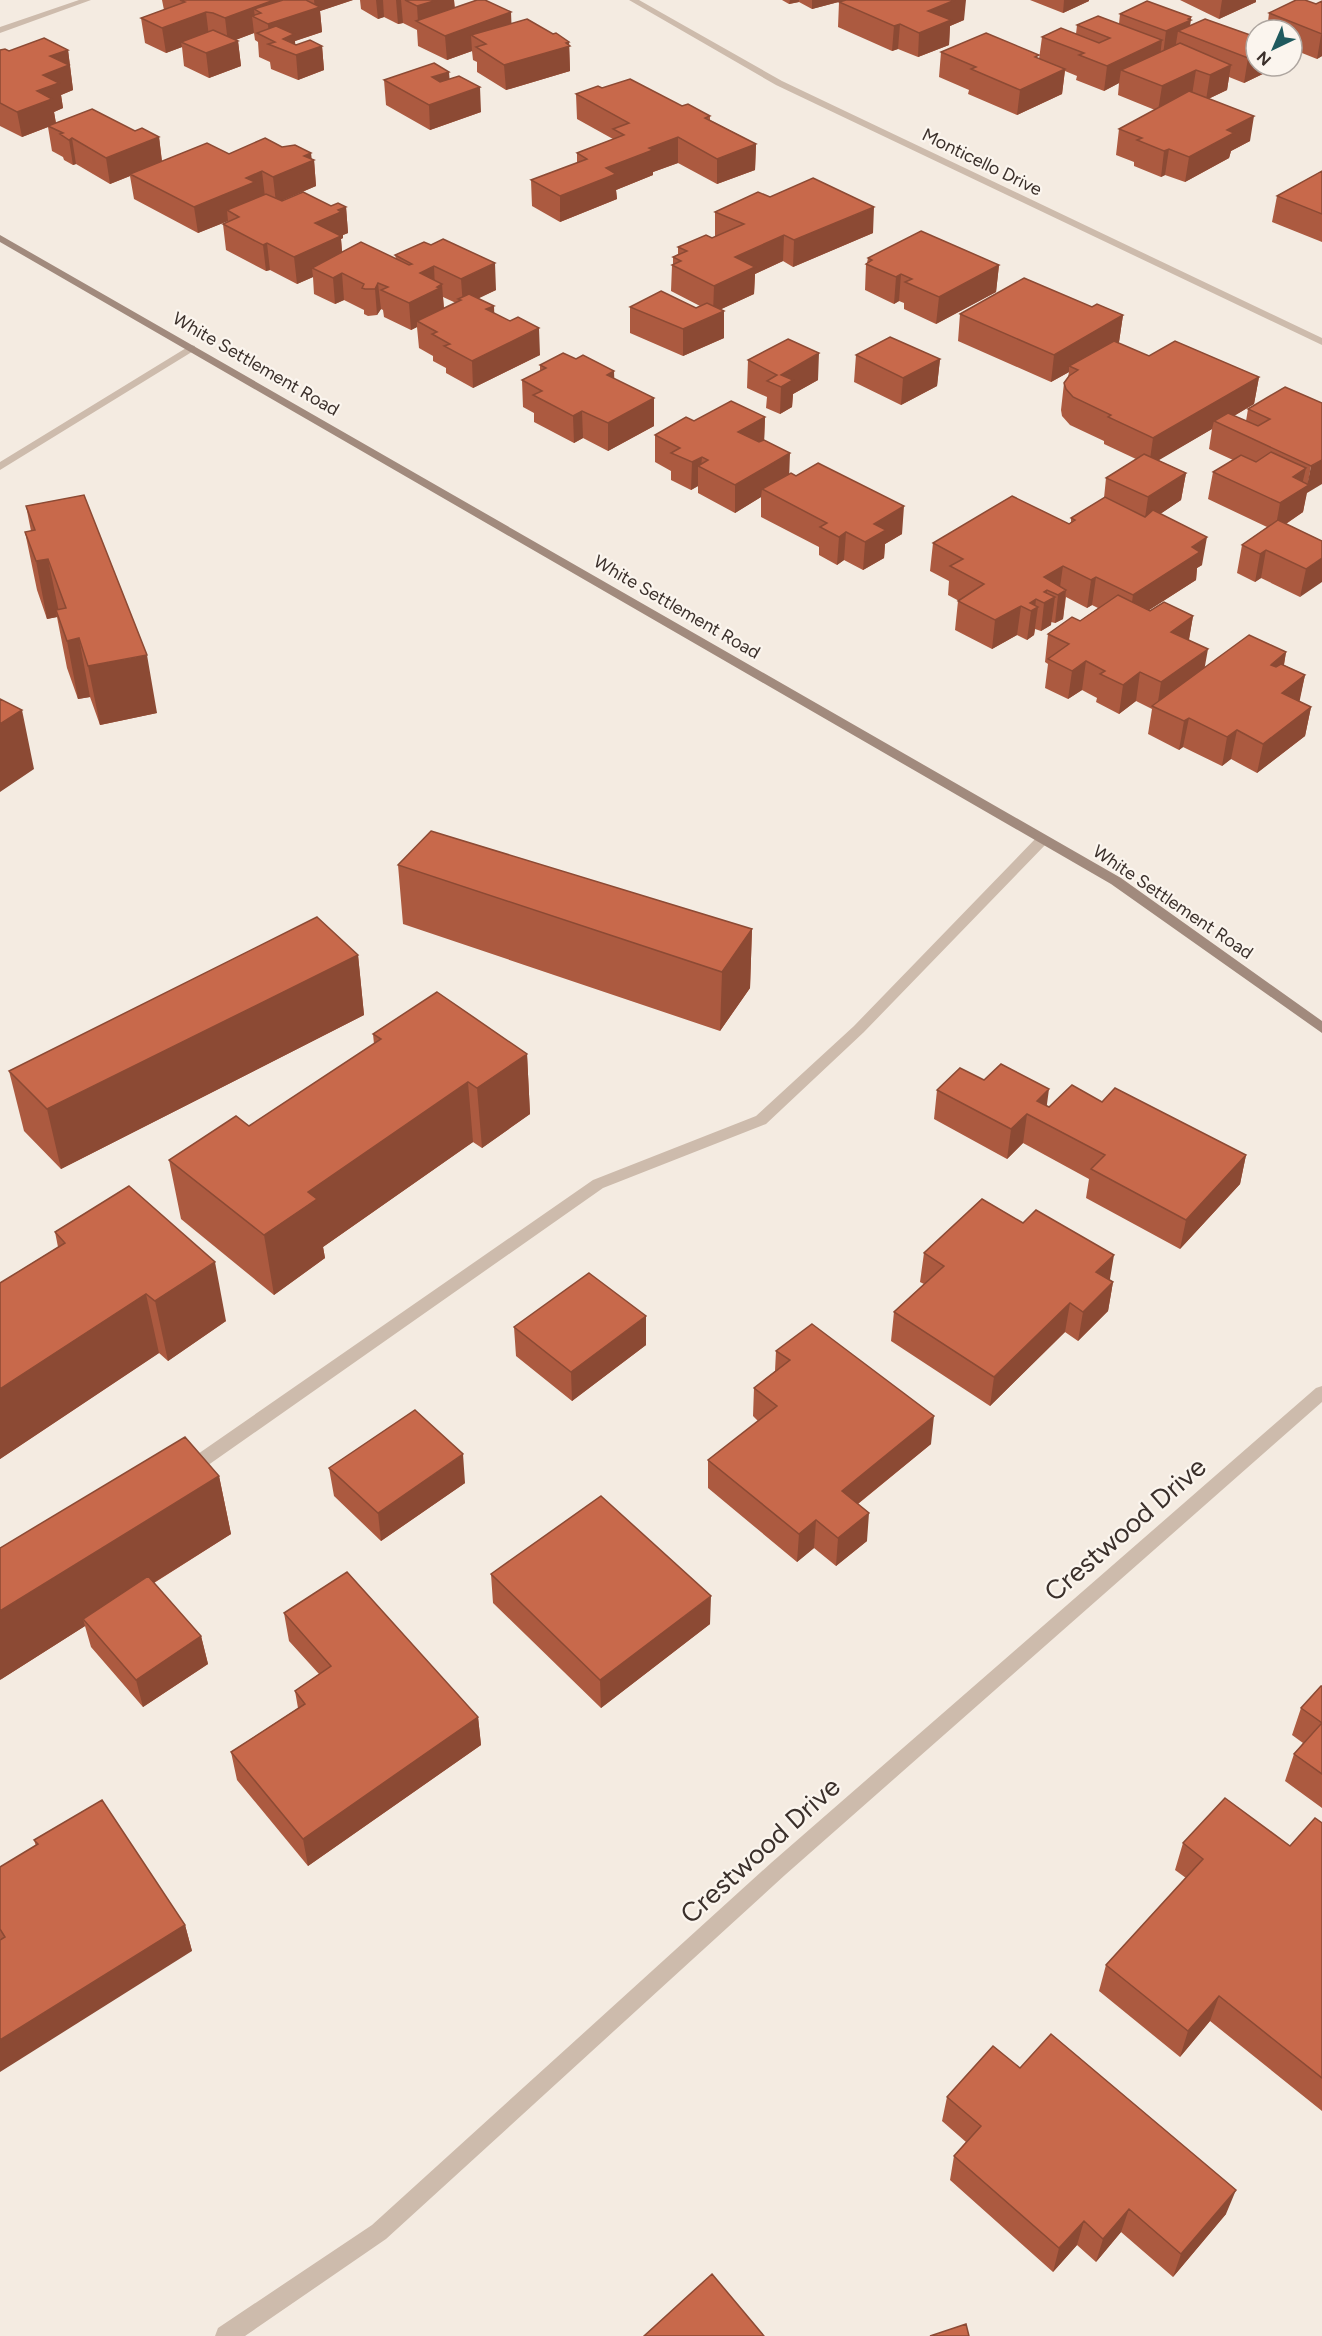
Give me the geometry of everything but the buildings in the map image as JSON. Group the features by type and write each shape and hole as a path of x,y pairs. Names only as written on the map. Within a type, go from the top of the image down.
{"main road":[{"name":"White Settlement Road","path":"0,238 1116,881 1322,1028"}],"street":[{"path":"0,30 87,0"},
{"name":"Monticello Drive","path":"633,0 779,83 1322,342"},
{"path":"0,467 192,348"},
{"path":"172,1481 598,1184 761,1120 859,1029 1043,839"},
{"name":"Crestwood Drive","path":"226,2336 379,2232 778,1869 1322,1392"}]}
